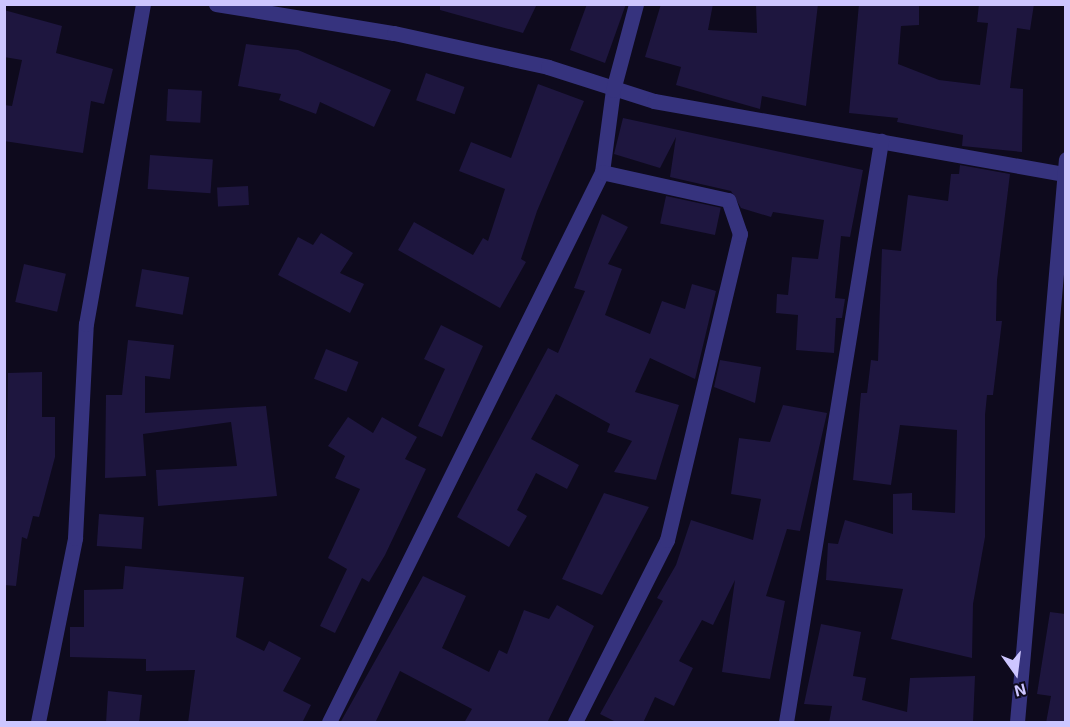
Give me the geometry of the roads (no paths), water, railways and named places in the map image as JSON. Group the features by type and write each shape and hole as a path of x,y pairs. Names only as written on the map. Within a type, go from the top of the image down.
{"street":[{"path":"38,723 75,538 86,324 143,4"},
{"path":"216,4 394,33 548,67 613,90 1065,174"},
{"path":"329,723 602,171 613,90 636,4"},
{"path":"786,723 881,141"},
{"path":"1017,723 1065,159"},
{"path":"575,723 667,540 740,234 728,200 602,171"}]}
